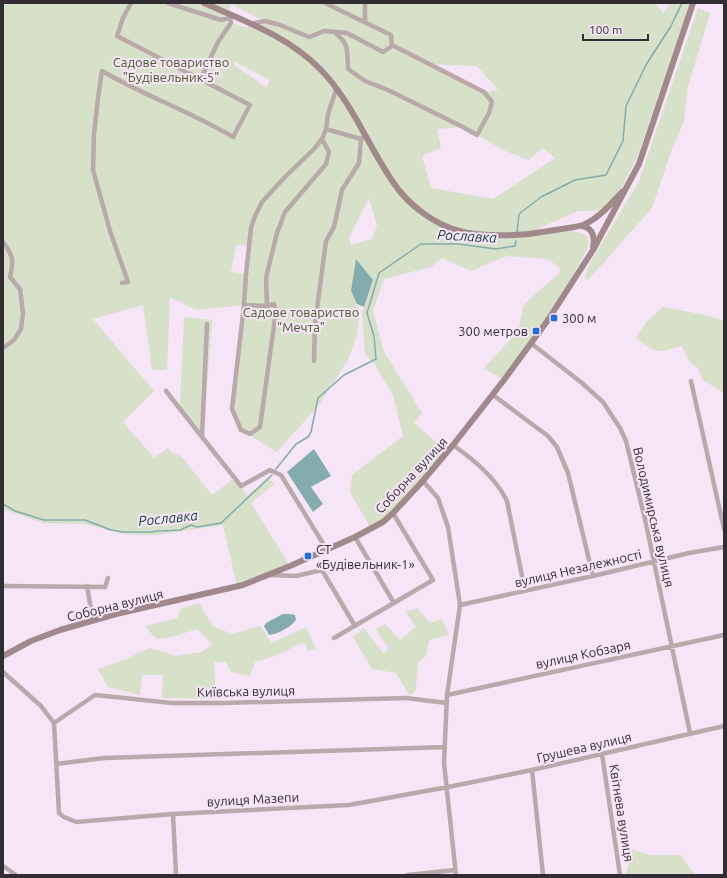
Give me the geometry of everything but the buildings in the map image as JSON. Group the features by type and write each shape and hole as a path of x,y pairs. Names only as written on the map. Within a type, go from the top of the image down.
{"street":[{"path":"122,283 128,282 110,230 93,170 94,134 102,71 212,125 233,137 250,105 201,78 116,36 131,3"},
{"path":"168,3 221,20 231,17"},
{"path":"204,3 231,17 269,32 302,53 322,71 353,114 363,138 394,184 424,213 442,225 463,232 499,236 587,226 592,231 594,240 593,250"},
{"path":"325,3 365,21 391,36 392,45"},
{"path":"365,3 365,21"},
{"path":"582,226 606,210 628,185 645,147 693,3"},
{"path":"201,78 218,42 231,23 231,17"},
{"path":"250,24 265,21 280,25 308,37 324,32 347,33 383,52 392,45"},
{"path":"334,32 344,39 348,69 365,81 463,127 477,136 489,113 492,102 484,92 392,45"},
{"path":"244,305 267,306 274,304 276,311 260,427 250,434 240,430 232,409 251,228 262,202 322,139 336,90"},
{"path":"326,129 363,138"},
{"path":"314,360 315,324 326,241 334,227 342,190 359,162 363,138"},
{"path":"267,306 266,278 278,233 285,212 326,164 329,152 322,139"},
{"name":"Соборна вулиця","path":"3,656 31,641 60,630 116,614 243,585 327,550 384,522 453,445 532,344 593,250 628,185"},
{"path":"3,242 11,252 12,267 10,277 20,288 23,313 21,329 14,340 3,348"},
{"path":"202,437 207,324"},
{"name":"Володимирська вулиця","path":"532,344 582,383 603,402 620,428 626,441 690,733"},
{"path":"691,381 724,529"},
{"path":"166,391 241,486 270,470 280,475 327,550"},
{"path":"493,394 548,436 556,447 568,473 593,576"},
{"path":"453,445 467,455 501,488 507,501 525,591"},
{"path":"408,875 455,872 448,787 445,771 445,747 447,703 460,605 445,516 438,498 423,480"},
{"path":"334,638 433,580 393,513"},
{"path":"355,537 394,603"},
{"name":"вулиця Незалежності","path":"460,605 689,553 724,547"},
{"path":"269,575 296,576 322,570 354,626"},
{"path":"3,586 105,587 108,578"},
{"path":"87,586 93,621"},
{"name":"вулиця Кобзаря","path":"448,695 724,635"},
{"path":"3,672 41,706 54,723 56,764 104,758 445,747"},
{"name":"Київська вулиця","path":"54,723 95,695 172,703 406,698 447,703"},
{"name":"Грушева вулиця","path":"448,787 532,770 724,726"},
{"name":"Квітнева вулиця","path":"602,754 620,875"},
{"name":"вулиця Мазепи","path":"56,764 58,809 61,815 67,820 76,822 173,814 349,805 448,787"},
{"path":"532,770 544,875"},
{"path":"173,814 176,875"},
{"path":"3,866 16,875"}],"green space":[{"path":"3,3 655,3 663,13 671,3 690,3 638,155 617,197 606,210 578,211 526,234 556,231 573,232 587,236 589,240 587,249 548,320 504,380 484,368 518,331 524,304 560,273 559,267 547,259 506,256 471,271 442,258 431,267 384,279 373,311 384,352 422,413 414,423 447,452 409,496 371,529 350,492 352,475 403,436 393,395 375,365 365,354 362,314 373,280 351,291 360,311 357,335 348,360 318,406 277,452 241,430 232,409 244,305 196,310 170,297 167,370 152,370 143,305 93,319 154,391 123,422 154,458 168,448 171,452 182,457 212,495 235,478 247,496 268,477 274,484 251,503 290,566 237,586 223,525 156,535 123,534 86,524 43,523 3,509","holes":["232,4 264,21 250,24 247,28 222,20","235,62 270,80 267,88 234,65","430,64 477,66 498,90 484,92","463,127 503,150 528,160 543,148 555,158 493,199 431,188 422,156 441,148 437,129","369,198 377,226 372,239 351,245 349,237","236,245 248,246 246,274 231,272"]},
{"path":"698,8 710,13 688,87 684,121 672,149 652,208 588,280 584,279 590,263 639,181"},
{"path":"663,307 706,315 724,321 724,393 703,380 697,367 694,366 688,359 682,346 658,351 636,338 647,321"},
{"path":"184,317 212,320 203,437 180,405"},
{"path":"199,603 213,626 232,634 260,626 272,643 306,627 316,649 308,651 304,642 275,656 255,662 250,676 231,672 226,662 214,662 216,699 162,698 163,675 142,675 140,695 108,687 98,669 124,660 149,648 176,656 202,652 212,644 197,629 172,637 156,639 145,626 178,618 180,609"},
{"path":"417,608 430,623 442,619 449,635 429,640 426,656 418,662 416,690 410,696 396,673 372,669 353,637 364,628 384,654 388,648 376,629 385,624 400,640 416,627 406,612"},
{"path":"632,849 650,855 681,855 695,875 626,875"}],"shaded area":[{"path":"356,259 373,280 364,307 357,304 351,291"},
{"path":"314,449 331,476 311,487 323,504 313,512 287,472"},
{"path":"283,614 295,615 296,620 284,630 269,635 264,626 266,623"}],"waterway":[{"name":"Рославка","path":"517,232 519,214 541,197 575,180 606,175 623,141 626,106 646,65 671,26 682,3"},
{"name":"Рославка","path":"276,469 296,444 308,437 311,432 318,398 344,375 376,359 374,336 367,313 379,273 421,244 458,244 496,249 515,246 516,241"},
{"name":"Рославка","path":"3,504 15,511 44,520 85,520 111,530 123,532 180,530 191,525 197,527 221,523 272,475"}],"place":[{"name":"300 м","path":"554,318"},
{"name":"300 метров","path":"536,331"},
{"name":"СТ «Будівельник-1»","path":"308,556"}],"park label":[{"name":"Садове товариство \"Будівельник-5\"","path":"171,70"},
{"name":"Садове товариство \"Мечта\"","path":"301,320"}]}
